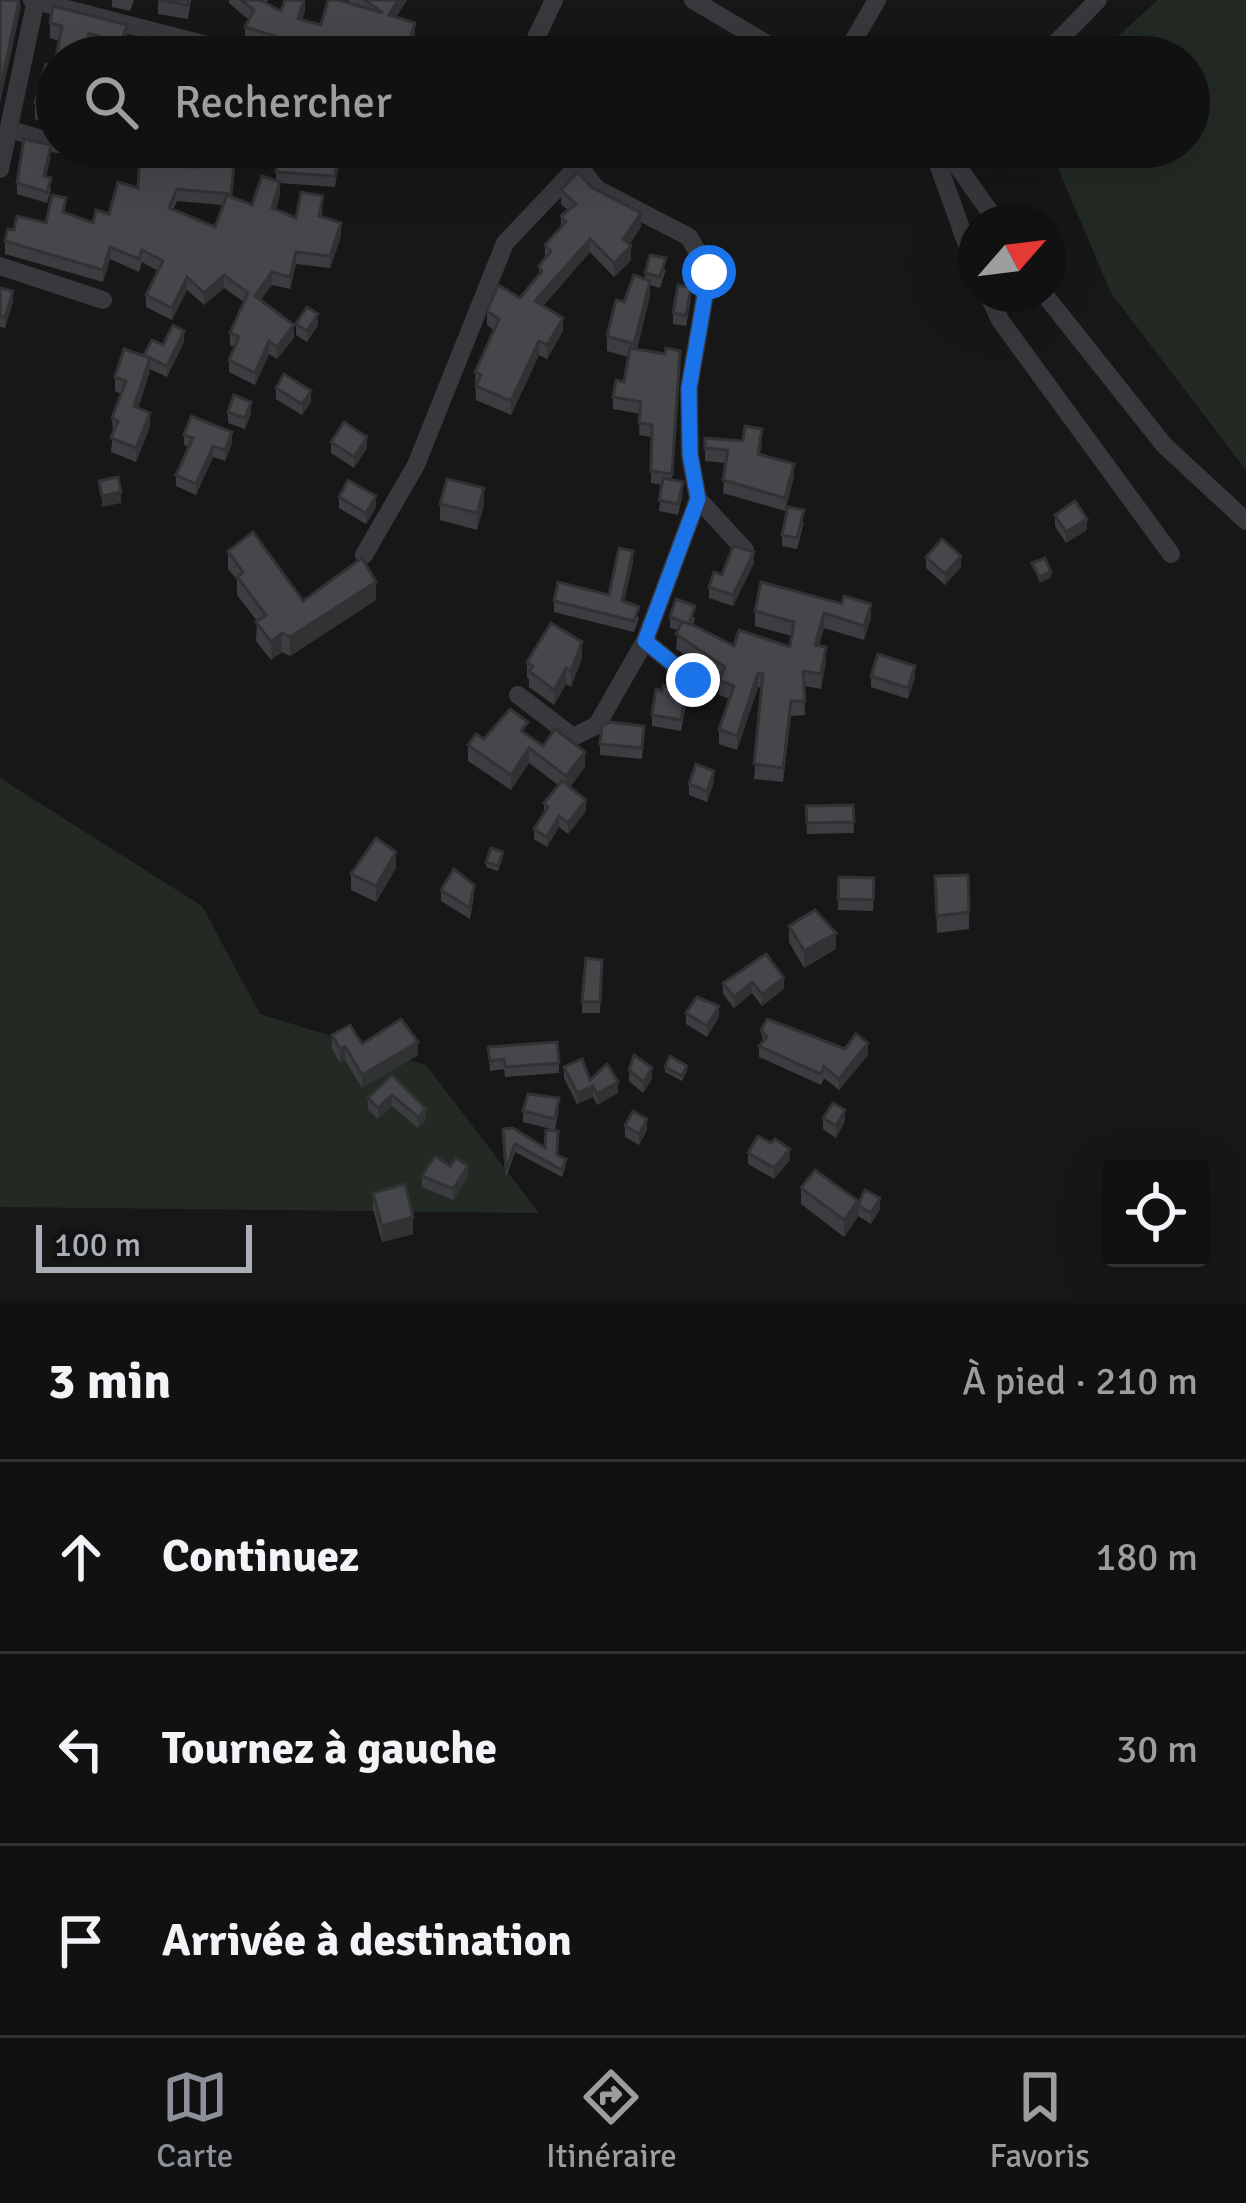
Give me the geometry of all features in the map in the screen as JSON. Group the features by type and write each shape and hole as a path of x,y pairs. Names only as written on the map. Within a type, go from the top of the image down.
{"street":[{"path":"0,169 35,0 173,36"},
{"path":"537,36 554,0"},
{"path":"693,0 754,36"},
{"path":"856,36 877,0"},
{"path":"1063,36 1099,0"},
{"path":"9,129 36,137"},
{"path":"364,555 416,465 505,243 576,168"},
{"path":"518,695 573,736 587,734 645,641 698,499 690,454 689,388 709,272 698,248 678,228 626,207 597,189 578,168"},
{"path":"940,168 958,220"},
{"path":"959,168 985,204"},
{"path":"0,266 103,299"},
{"path":"996,312 1171,554"},
{"path":"1058,312 1163,445 1246,521"},
{"path":"698,499 745,550"},
{"path":"645,641 693,680"}],"shaded area":[{"path":"1158,0 1246,0 1246,470 1111,293 1058,168 1210,168 1210,36 1118,36"},
{"path":"0,778 202,906 260,1014 426,1065 539,1213 0,1207"}],"building":[{"path":"0,0 19,0 0,90"},
{"path":"241,0 260,0 281,11 285,0 304,0 298,19 321,25 328,0 383,13 365,0 398,0 389,15 415,23 411,36 275,36 245,27 254,10"},
{"path":"53,6 127,25 123,36 60,36 62,26 50,23"},
{"path":"24,139 36,142 36,168 46,168 44,176 51,178 47,192 17,183"},
{"path":"139,168 234,168 231,194 177,189 169,208 215,227 227,195 252,205 262,176 280,182 272,208 296,218 301,192 323,196 319,216 341,223 330,256 296,252 290,277 272,272 255,296 294,325 277,347 269,341 255,373 229,360 239,337 230,333 248,293 224,275 204,293 187,277 172,308 146,295 163,261 142,250 139,259 110,247 103,270 5,241 17,216 46,223 52,195 66,198 63,212 93,223 96,210 109,214 118,182 138,188"},
{"path":"276,168 336,168 335,176 276,172"},
{"path":"578,172 591,187 641,213 623,239 631,246 614,263 590,239 535,301 563,318 547,345 539,341 511,401 476,386 481,375 475,372 499,319 487,311 498,285 520,298 542,271 539,266 551,251 545,245 566,222 561,216 576,204 561,190"},
{"path":"650,255 666,258 660,277 645,273"},
{"path":"634,275 650,281 634,344 607,336 616,300 624,302"},
{"path":"678,285 691,288 686,315 673,313"},
{"path":"0,288 13,291 5,317 0,316"},
{"path":"307,307 318,314 307,331 296,324"},
{"path":"173,325 184,331 167,366 144,355 152,340 163,345"},
{"path":"630,348 665,354 666,348 680,351 672,474 651,471 652,425 639,423 641,402 613,397 616,380 624,382"},
{"path":"124,349 150,358 134,406 150,413 136,448 111,438 118,421 112,418 126,381 115,377"},
{"path":"284,374 311,391 302,404 276,388"},
{"path":"234,395 251,402 245,418 228,412"},
{"path":"191,416 232,432 225,450 213,446 196,484 176,475 193,438 184,435"},
{"path":"344,422 367,437 354,457 331,442"},
{"path":"745,426 762,429 758,454 794,464 785,498 723,480 728,450 705,448 705,438 743,441"},
{"path":"118,477 121,492 102,496 99,481"},
{"path":"663,478 683,482 678,504 659,500"},
{"path":"447,479 484,488 477,513 440,504"},
{"path":"348,480 376,496 366,513 339,497"},
{"path":"1075,501 1087,519 1066,532 1055,515"},
{"path":"788,507 804,510 797,538 782,535"},
{"path":"253,532 303,601 362,558 376,582 290,637 282,633 271,642 256,622 266,615 237,577 243,572 228,551"},
{"path":"942,539 961,556 945,574 926,557"},
{"path":"733,546 754,552 733,595 709,587 714,572 722,575"},
{"path":"619,548 633,551 622,601 639,607 634,621 554,601 558,582 609,595"},
{"path":"1045,558 1051,572 1039,577 1032,563"},
{"path":"761,582 842,604 844,596 871,604 864,626 824,613 815,645 826,647 821,674 803,671 805,701 791,701 783,768 754,764 763,674 758,673 737,736 719,729 734,686 719,680 725,667 676,634 683,620 734,646 739,630 790,647 794,622 755,611"},
{"path":"676,599 695,606 689,624 670,617"},
{"path":"551,623 582,642 571,671 566,668 554,690 529,671 533,666 527,662"},
{"path":"878,654 915,666 908,688 871,676"},
{"path":"663,685 686,694 681,720 652,715 656,689 662,691"},
{"path":"510,709 528,722 521,731 543,746 555,729 585,752 566,776 529,748 511,775 468,745 476,734 484,739"},
{"path":"610,722 644,726 642,748 600,744 602,726"},
{"path":"696,764 714,771 707,791 689,784"},
{"path":"562,781 586,800 568,823 559,816 547,837 534,829 548,807 544,803"},
{"path":"853,805 854,822 807,823 806,806"},
{"path":"376,838 396,852 376,886 351,874"},
{"path":"491,848 503,852 498,866 486,862"},
{"path":"454,869 474,885 470,908 441,890"},
{"path":"968,875 969,912 937,916 935,876"},
{"path":"839,877 874,878 873,900 838,899"},
{"path":"815,910 836,933 804,951 789,926"},
{"path":"766,954 784,978 762,994 752,982 734,997 723,983"},
{"path":"586,958 602,960 600,1002 582,1002"},
{"path":"697,997 719,1006 707,1026 686,1013"},
{"path":"401,1019 418,1042 362,1075 345,1046 340,1049 332,1035 350,1025 362,1044"},
{"path":"767,1019 845,1049 856,1034 868,1043 839,1079 824,1067 821,1074 759,1046 767,1037 761,1030"},
{"path":"557,1042 559,1063 505,1067 504,1059 490,1061 488,1047"},
{"path":"634,1055 652,1068 643,1082 629,1070"},
{"path":"670,1056 687,1066 682,1076 665,1067"},
{"path":"582,1059 590,1080 607,1064 618,1082 597,1094 593,1086 577,1093 564,1067"},
{"path":"392,1075 426,1109 418,1117 392,1095 378,1108 368,1098"},
{"path":"528,1094 559,1098 555,1119 523,1111"},
{"path":"833,1103 845,1110 836,1126 823,1118"},
{"path":"633,1111 647,1119 639,1134 625,1126"},
{"path":"513,1128 545,1148 546,1130 558,1131 557,1155 566,1159 562,1170 515,1144 506,1170 503,1129"},
{"path":"758,1136 771,1143 775,1139 790,1149 774,1168 748,1153"},
{"path":"435,1156 450,1166 456,1158 468,1166 453,1189 422,1176"},
{"path":"815,1170 858,1201 844,1220 801,1188"},
{"path":"405,1184 413,1217 382,1226 373,1193"},
{"path":"865,1190 880,1198 871,1213 858,1205"}],"route":[{"path":"693,680 645,641 698,499 690,454 689,388 708,300 709,272"}]}
